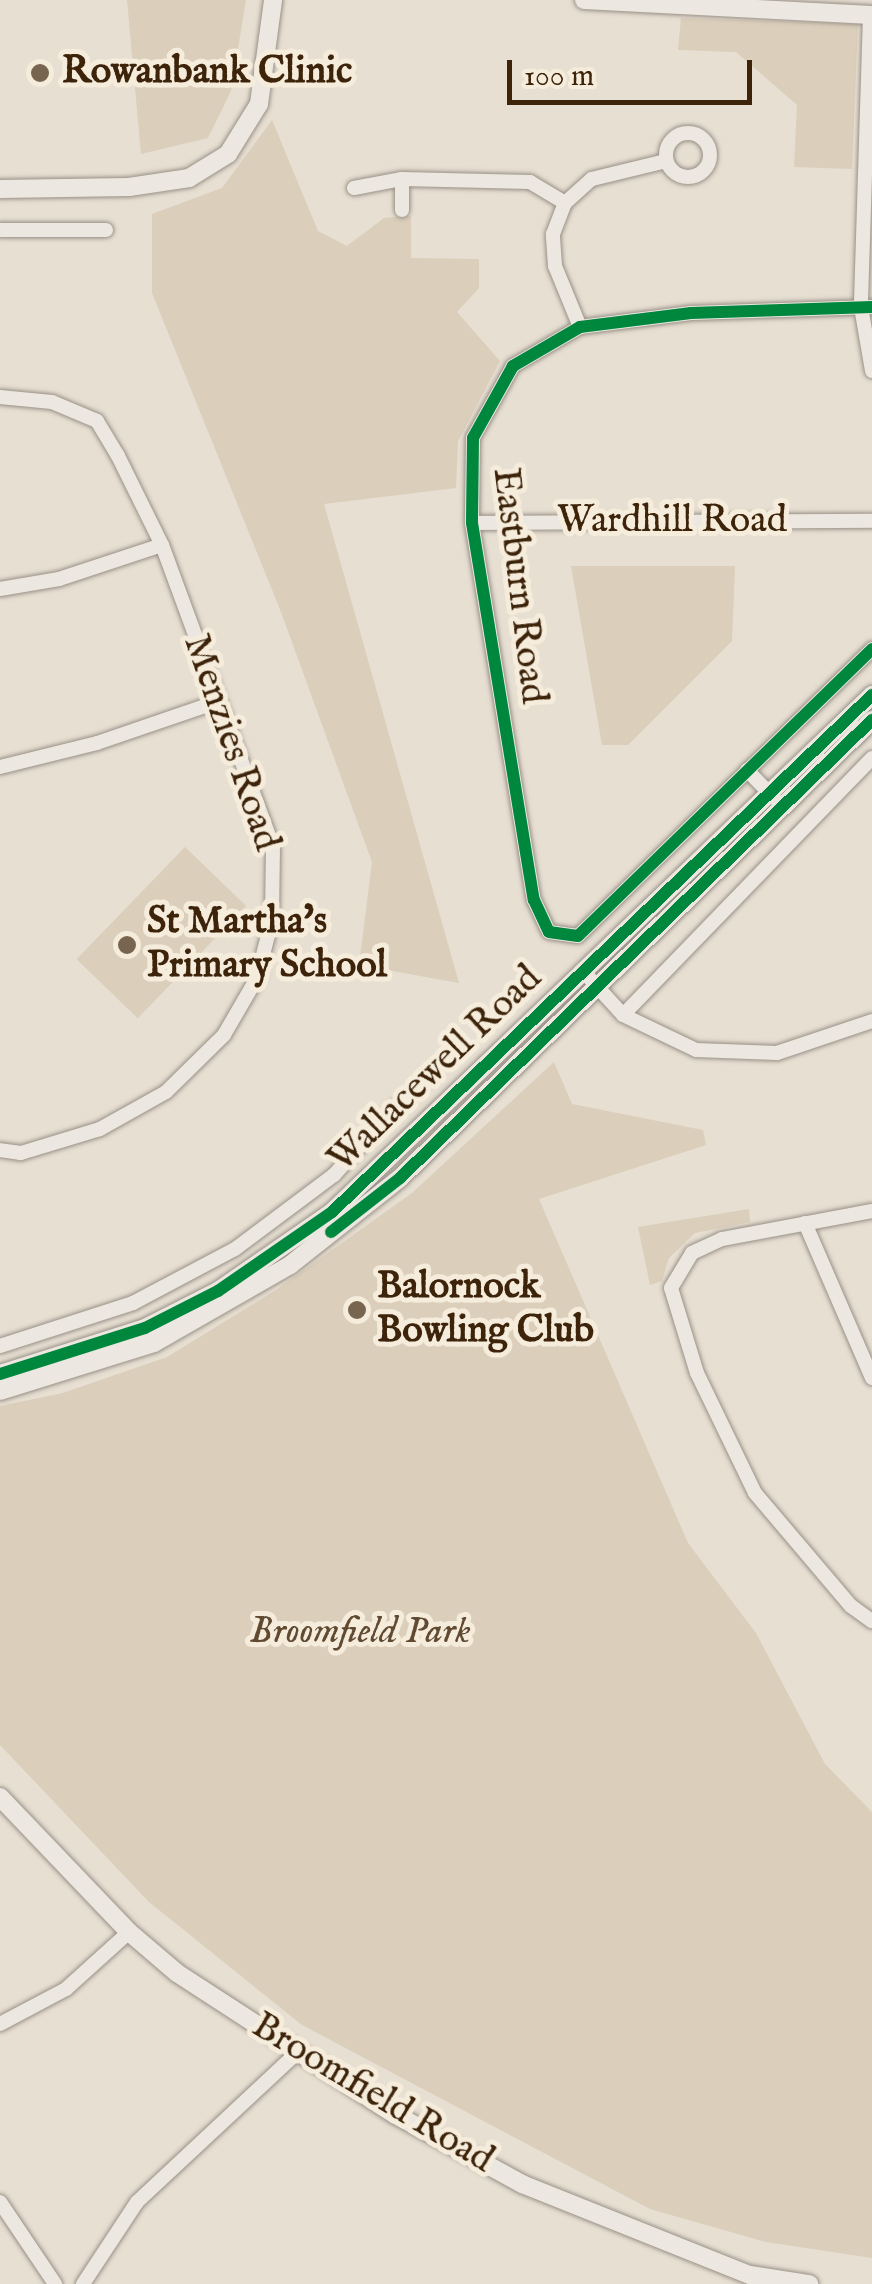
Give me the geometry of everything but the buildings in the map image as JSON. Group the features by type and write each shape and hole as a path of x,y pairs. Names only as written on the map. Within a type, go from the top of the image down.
{"street":[{"path":"0,189 174,180 228,154 259,104 274,0"},
{"path":"584,0 871,15 866,307 872,371"},
{"path":"580,327 555,266 554,234 565,203 592,179 666,160"},
{"path":"354,188 402,179 530,182 565,203"},
{"path":"402,179 402,210"},
{"path":"0,230 106,230"},
{"name":"Eastburn Road","path":"563,938 549,932 534,900 472,523 474,438 513,366 580,327 691,314 866,307"},
{"name":"Menzies Road","path":"0,397 52,402 97,421 162,546 272,846 272,920 256,978 224,1035 166,1092 100,1129 21,1153 0,1150"},
{"name":"Wardhill Road","path":"472,523 872,521"},
{"path":"0,590 59,579 162,546"},
{"name":"Wallacewell Road","path":"563,938 578,936 872,649"},
{"name":"Wallacewell Road","path":"0,1391 150,1335 290,1265 400,1178 597,986 872,695"},
{"path":"0,767 97,744 217,702"},
{"name":"Wallacewell Road","path":"0,1374 150,1335 332,1212 583,971 872,720"},
{"path":"623,1015 872,758"},
{"path":"747,770 776,800"},
{"path":"583,971 623,1015 696,1050 778,1053 872,1022"},
{"name":"Wallacewell Road","path":"0,1346 133,1303 270,1225 334,1175 395,1106"},
{"path":"872,1212 722,1239 692,1253 671,1288 697,1374 755,1493 851,1606 872,1621"},
{"path":"805,1222 870,1370"},
{"path":"133,1303 150,1335"},
{"name":"Broomfield Road","path":"0,1797 129,1932 296,2053 522,2184 747,2281 809,2284"},
{"path":"0,2024 66,1988 129,1932"},
{"path":"83,2284 136,2202 296,2053"},
{"path":"0,2202 55,2284"}],"green space":[{"path":"127,0 246,0 231,91 208,138 141,154"},
{"path":"681,18 858,24 852,169 794,167 797,105 736,52 678,50"},
{"path":"272,120 318,231 347,246 384,218 411,216 411,258 479,259 479,288 457,312 500,361 458,441 456,488 324,504 459,983 359,965 372,862 281,612 152,293 152,214 222,188"},
{"path":"571,566 735,566 732,641 628,745 602,745"},
{"path":"185,847 246,906 138,1018 77,959"},
{"name":"Broomfield Park","path":"554,1062 572,1104 703,1130 706,1145 539,1199 688,1543 756,1633 825,1764 872,1812 872,2258 766,2242 650,2209 302,2025 149,1902 0,1745 0,1406 63,1393 167,1357 276,1290 412,1193"},
{"path":"749,1209 750,1222 695,1233 669,1258 662,1281 650,1285 638,1227"}],"cycle path":[{"path":"872,307 691,313 580,327 513,366 473,438 472,523 534,900 549,932 578,936 872,649"},
{"path":"0,1374 145,1328 218,1291 332,1212 872,695"},
{"path":"331,1232 400,1178 872,720"}],"place":[{"name":"Rowanbank Clinic","path":"40,73"},
{"name":"St Martha's Primary School","path":"127,945"},
{"name":"Balornock Bowling Club","path":"357,1310"}]}
